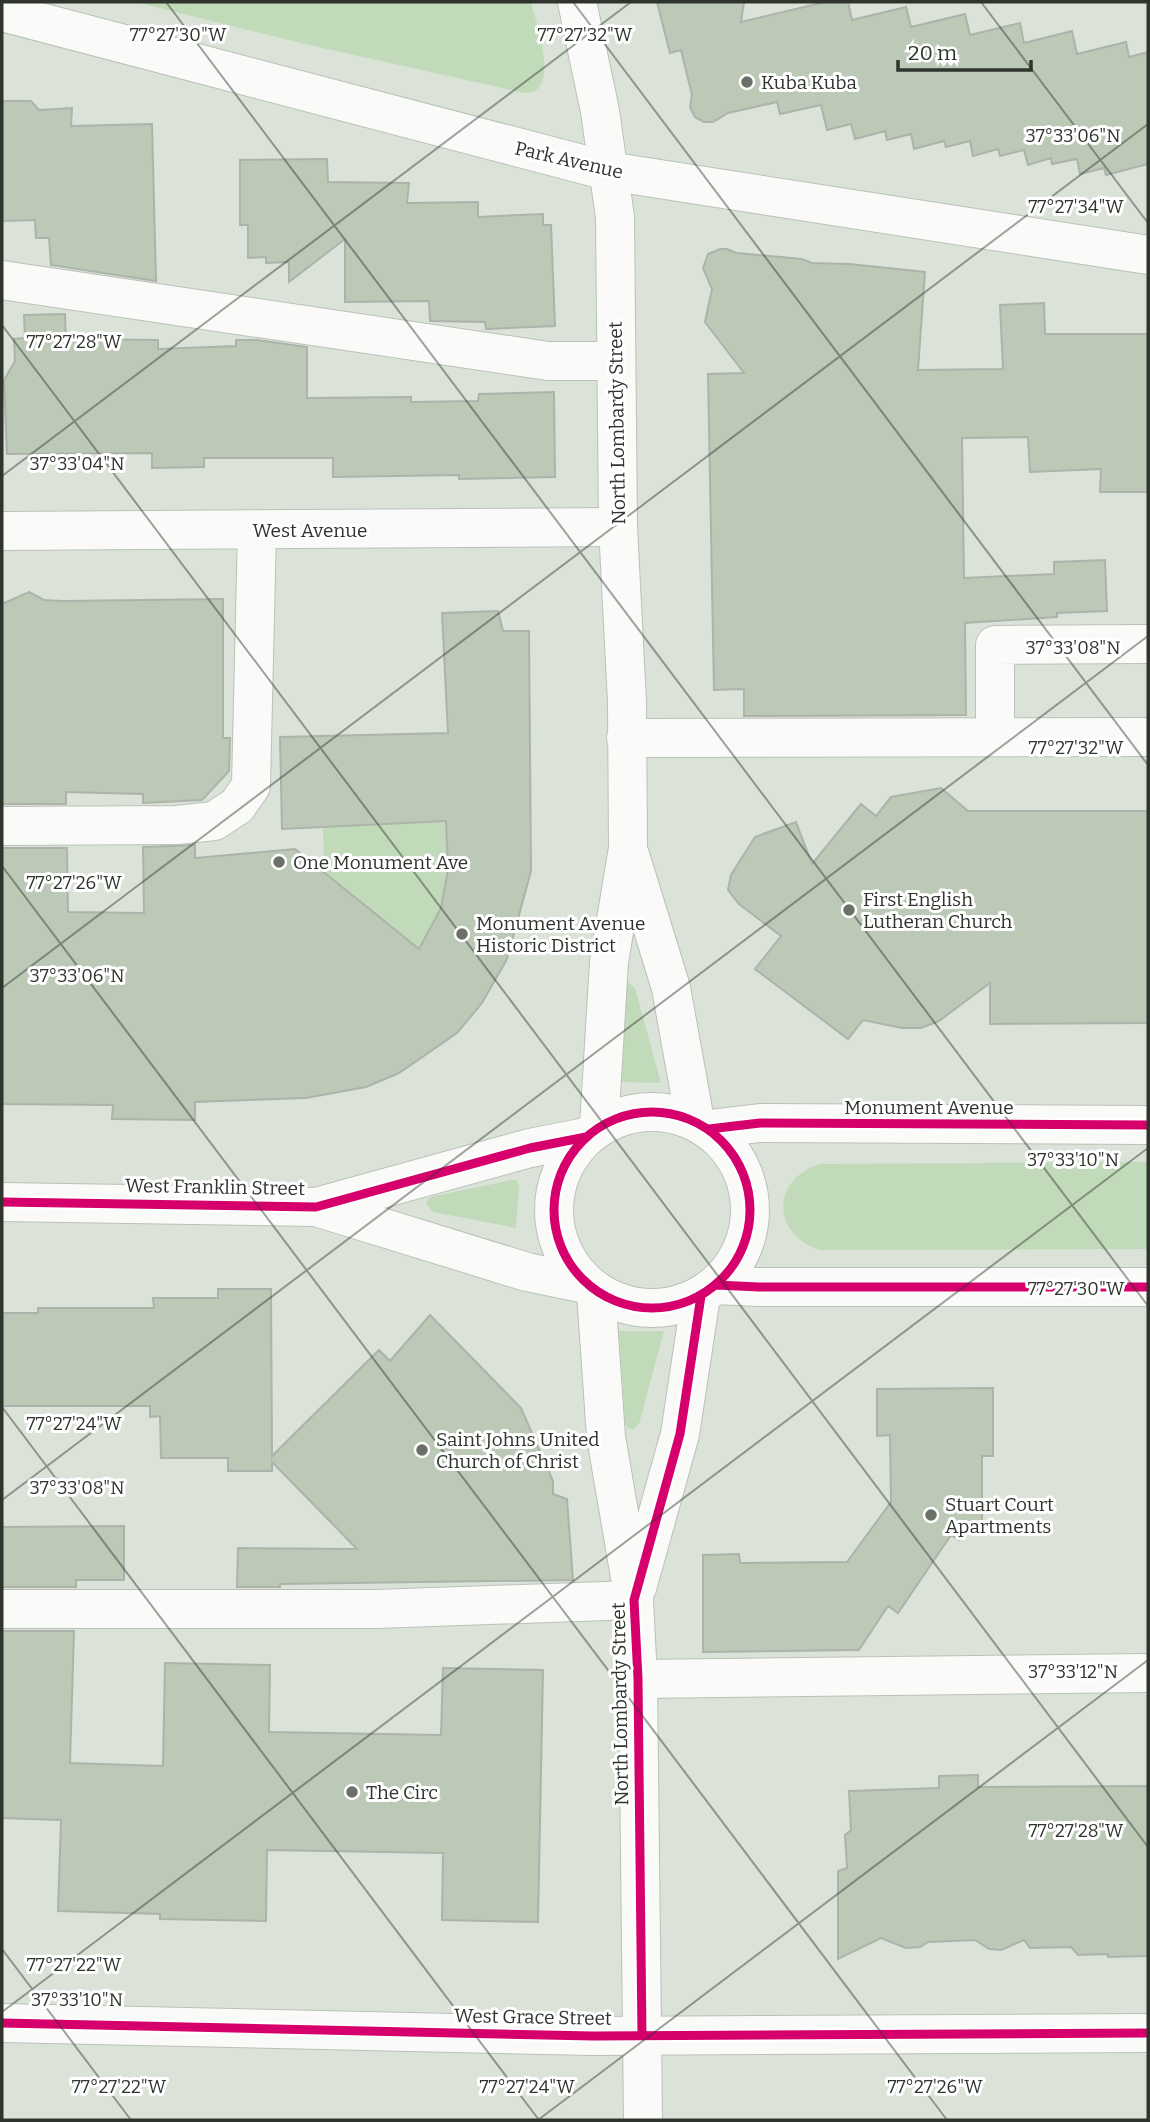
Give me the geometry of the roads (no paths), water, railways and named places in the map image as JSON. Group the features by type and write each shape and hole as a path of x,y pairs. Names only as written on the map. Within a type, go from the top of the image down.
{"street":[{"name":"North Lombardy Street","path":"576,2 600,111 615,217 618,527 627,702 628,848 609,962 593,1132"},
{"name":"Park Avenue","path":"2,12 608,171 1148,255"},
{"path":"2,280 548,361 615,361"},
{"name":"West Avenue","path":"2,531 618,527"},
{"path":"2,825 177,825 214,821 237,806 251,786 257,531"},
{"path":"995,737 995,645 1148,644"},
{"path":"626,738 938,729 995,737 1148,737"},
{"name":"North Lombardy Street","path":"628,848 671,988 702,1125"},
{"path":"646,1112 671,1114 702,1125 730,1150 744,1176 750,1205 747,1235 736,1262 709,1290 680,1305 659,1309 616,1303 591,1288 564,1258 554,1227 554,1193 565,1163 593,1132 622,1116 646,1112"},
{"name":"Monument Avenue","path":"702,1125 1148,1125"},
{"name":"West Franklin Street","path":"2,1202 316,1207 593,1132"},
{"name":"West Franklin Street","path":"316,1207 527,1272 591,1288"},
{"path":"709,1290 1148,1287"},
{"name":"North Lombardy Street","path":"591,1288 606,1437 634,1601 638,1679 643,2120"},
{"name":"North Lombardy Street","path":"634,1601 680,1434 709,1290"},
{"path":"2,1609 351,1610 634,1601"},
{"path":"638,1679 1148,1673"},
{"name":"West Grace Street","path":"2,2024 642,2036 1148,2033"}],"place":[{"name":"Kuba Kuba","path":"747,82"},
{"name":"One Monument Ave","path":"279,862"},
{"name":"First English Lutheran Church","path":"849,910"},
{"name":"Monument Avenue Historic District","path":"462,934"},
{"name":"Saint Johns United Church of Christ","path":"422,1450"},
{"name":"Stuart Court Apartments","path":"931,1515"},
{"name":"The Circ","path":"352,1792"}]}
